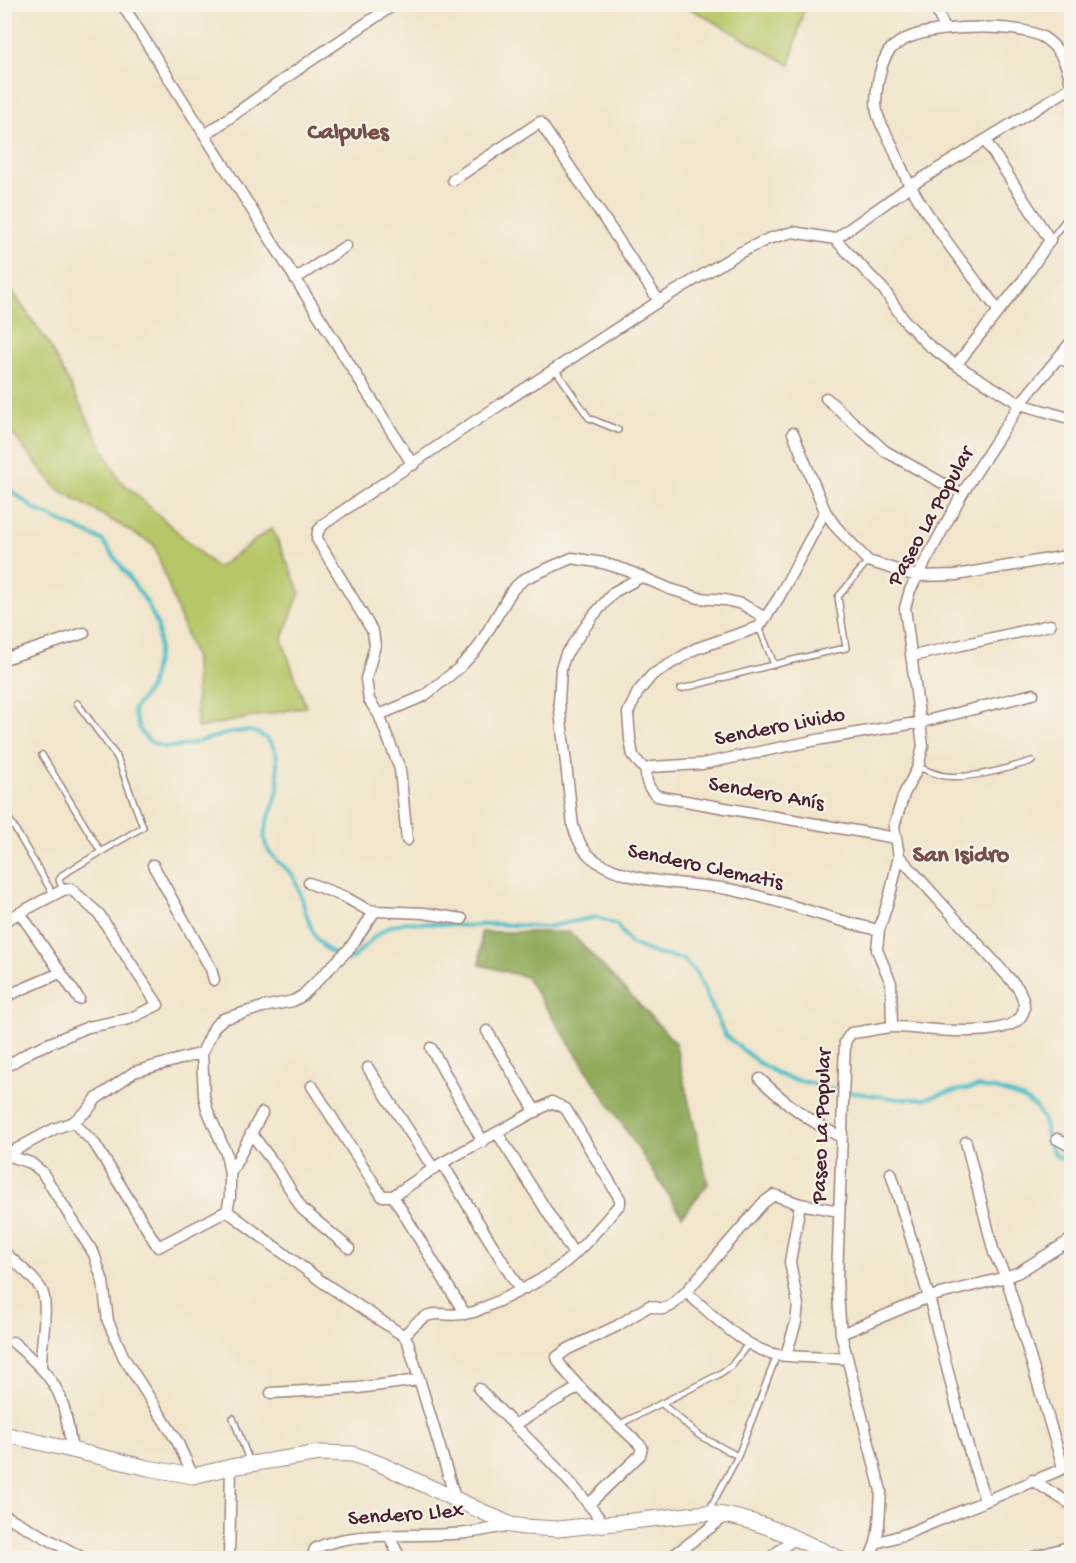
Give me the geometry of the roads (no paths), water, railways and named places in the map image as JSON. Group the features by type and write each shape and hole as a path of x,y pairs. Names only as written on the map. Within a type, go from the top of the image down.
{"main road":[{"path":"4,1434 148,1468 193,1476 320,1452 353,1454 511,1525 558,1529 707,1513 728,1515 773,1527 838,1558"}],"street":[{"path":"122,4 413,465"},
{"path":"205,135 395,4"},
{"path":"934,4 945,29"},
{"path":"835,239 910,186 1071,87 1070,71 1066,62 1047,39 1029,31 1002,28 945,29 913,36 892,48 887,54 875,98 877,114 910,186 998,310"},
{"path":"453,180 540,122 659,301"},
{"path":"956,365 1023,279 1050,240 985,140"},
{"path":"407,840 399,769 379,715 369,700 366,679 375,645 373,632 317,539 318,531 325,523 659,301 741,252 768,239 793,232 835,239 884,291 904,320 927,344 956,365 1020,404 1071,419"},
{"path":"295,279 346,246"},
{"name":"Paseo La Popular","path":"870,1558 876,1543 881,1491 841,1334 837,1281 844,1042 851,1033 892,1027 989,1031 1008,1027 1023,1012 1025,1000 1018,988 898,856 894,826 918,767 923,746 922,722 905,608 917,576 962,494 1020,404 1071,341"},
{"path":"826,398 885,451 962,494"},
{"path":"793,433 825,511 836,527 868,561 917,576 956,575 1071,555"},
{"path":"646,771 633,756 630,739 628,713 638,692 652,675 695,649 762,622 778,598 825,511"},
{"path":"379,715 424,696 459,668 477,649 513,589 524,579 572,558 603,563 699,598 742,604 762,622"},
{"name":"Sendero Clematis","path":"641,577 614,592 593,616 566,654 561,668 558,702 573,826 579,844 588,856 604,866 626,874 681,885 728,889 879,930"},
{"path":"913,656 1050,625"},
{"path":"4,647 6,659 84,633"},
{"name":"Sendero Livido","path":"646,771 651,767 702,764 822,739 922,722 1033,694"},
{"name":"Sendero Anís","path":"646,771 646,782 657,796 896,838"},
{"path":"892,1027 891,983 877,950 879,930 898,856"},
{"path":"153,865 214,980"},
{"path":"309,883 345,897 366,909 462,919"},
{"path":"4,921 58,892 71,889 99,914 158,1005 129,1019 88,1027 31,1051 4,1068"},
{"path":"227,1211 230,1197 230,1174 226,1153 207,1109 204,1096 202,1053 215,1026 223,1019 263,1007 294,1001 302,996 350,948 375,911"},
{"path":"20,913 79,999"},
{"path":"4,997 60,973"},
{"path":"487,1031 536,1112"},
{"path":"432,1048 483,1142"},
{"path":"5,1155 54,1129 73,1122 88,1110 96,1099 134,1072 149,1066 188,1059 202,1053"},
{"path":"368,1068 520,1290"},
{"path":"760,1079 787,1104 821,1127 841,1137"},
{"path":"312,1086 382,1196 393,1196 437,1166 552,1102 566,1109 620,1199 620,1204 574,1254 549,1275 465,1314 432,1313 416,1322 404,1336"},
{"path":"230,1174 262,1113"},
{"path":"73,1122 94,1144 158,1247 227,1211"},
{"path":"250,1133 273,1162 302,1209 349,1248"},
{"path":"498,1134 574,1254"},
{"path":"1057,1139 1071,1147"},
{"path":"876,1543 906,1534 1067,1466 1005,1277 994,1253 966,1142"},
{"path":"5,1155 31,1163 42,1172 94,1254 103,1282 108,1321 124,1358 177,1442 193,1476"},
{"path":"891,1173 929,1297 963,1431 986,1500"},
{"path":"589,1504 640,1455 642,1447 579,1387 557,1357 617,1326 649,1306 663,1309 671,1306 686,1292 763,1203 774,1195 800,1204 839,1211"},
{"path":"393,1196 465,1314"},
{"path":"781,1355 796,1322 798,1305 790,1262 800,1204"},
{"path":"227,1211 321,1281 404,1336 408,1342 455,1498"},
{"path":"841,1334 929,1297 1005,1277 1029,1266 1071,1239"},
{"path":"4,1252 41,1289 45,1300 40,1352 41,1367"},
{"path":"686,1292 738,1336 764,1351 781,1355 848,1359"},
{"path":"13,1342 41,1367 62,1400 72,1450"},
{"path":"271,1393 358,1388 419,1380"},
{"path":"514,1425 579,1387"},
{"path":"479,1389 541,1450 603,1523"},
{"path":"229,1558 231,1467"},
{"path":"1032,1480 1071,1505"},
{"path":"4,1515 83,1558"},
{"path":"670,1558 728,1515"},
{"name":"Sendero Llex","path":"312,1558 315,1549 330,1541 465,1533 511,1525"},
{"path":"388,1536 400,1558"},
{"path":"770,1558 795,1538"},
{"path":"1030,1558 1071,1546"}],"lane":[{"path":"1050,240 1071,212"},
{"path":"1057,361 1071,365"},
{"path":"555,369 589,418 618,430"},
{"path":"681,689 774,664 846,648 838,597 868,561"},
{"path":"762,622 774,664"},
{"path":"58,892 62,875 143,827 117,757 77,703"},
{"path":"42,755 101,852"},
{"path":"918,767 944,776 960,776 980,774 1032,761"},
{"path":"4,810 58,892"},
{"path":"620,1424 718,1375 731,1366 749,1342"},
{"path":"707,1513 738,1456 781,1355"},
{"path":"661,1403 700,1436 738,1456"},
{"path":"233,1418 251,1465"}],"waterway":[{"path":"4,485 36,510 102,540 146,601 158,626 159,648 150,688 133,710 140,729 147,739 162,746 178,746 231,732 247,731 262,735 274,748 277,757 278,786 265,829 265,842 274,857 294,877 310,926 326,949 348,960 388,927 406,922 546,927 597,917 617,925 630,943 656,954 683,959 697,974 725,1035 759,1063 784,1077 843,1091 898,1099 924,1099 978,1087 999,1090 1022,1098 1036,1107 1043,1119 1049,1144 1055,1155 1072,1165"}],"district":[{"name":"Calpules","path":"348,133"},
{"name":"San Isidro","path":"961,856"}]}
